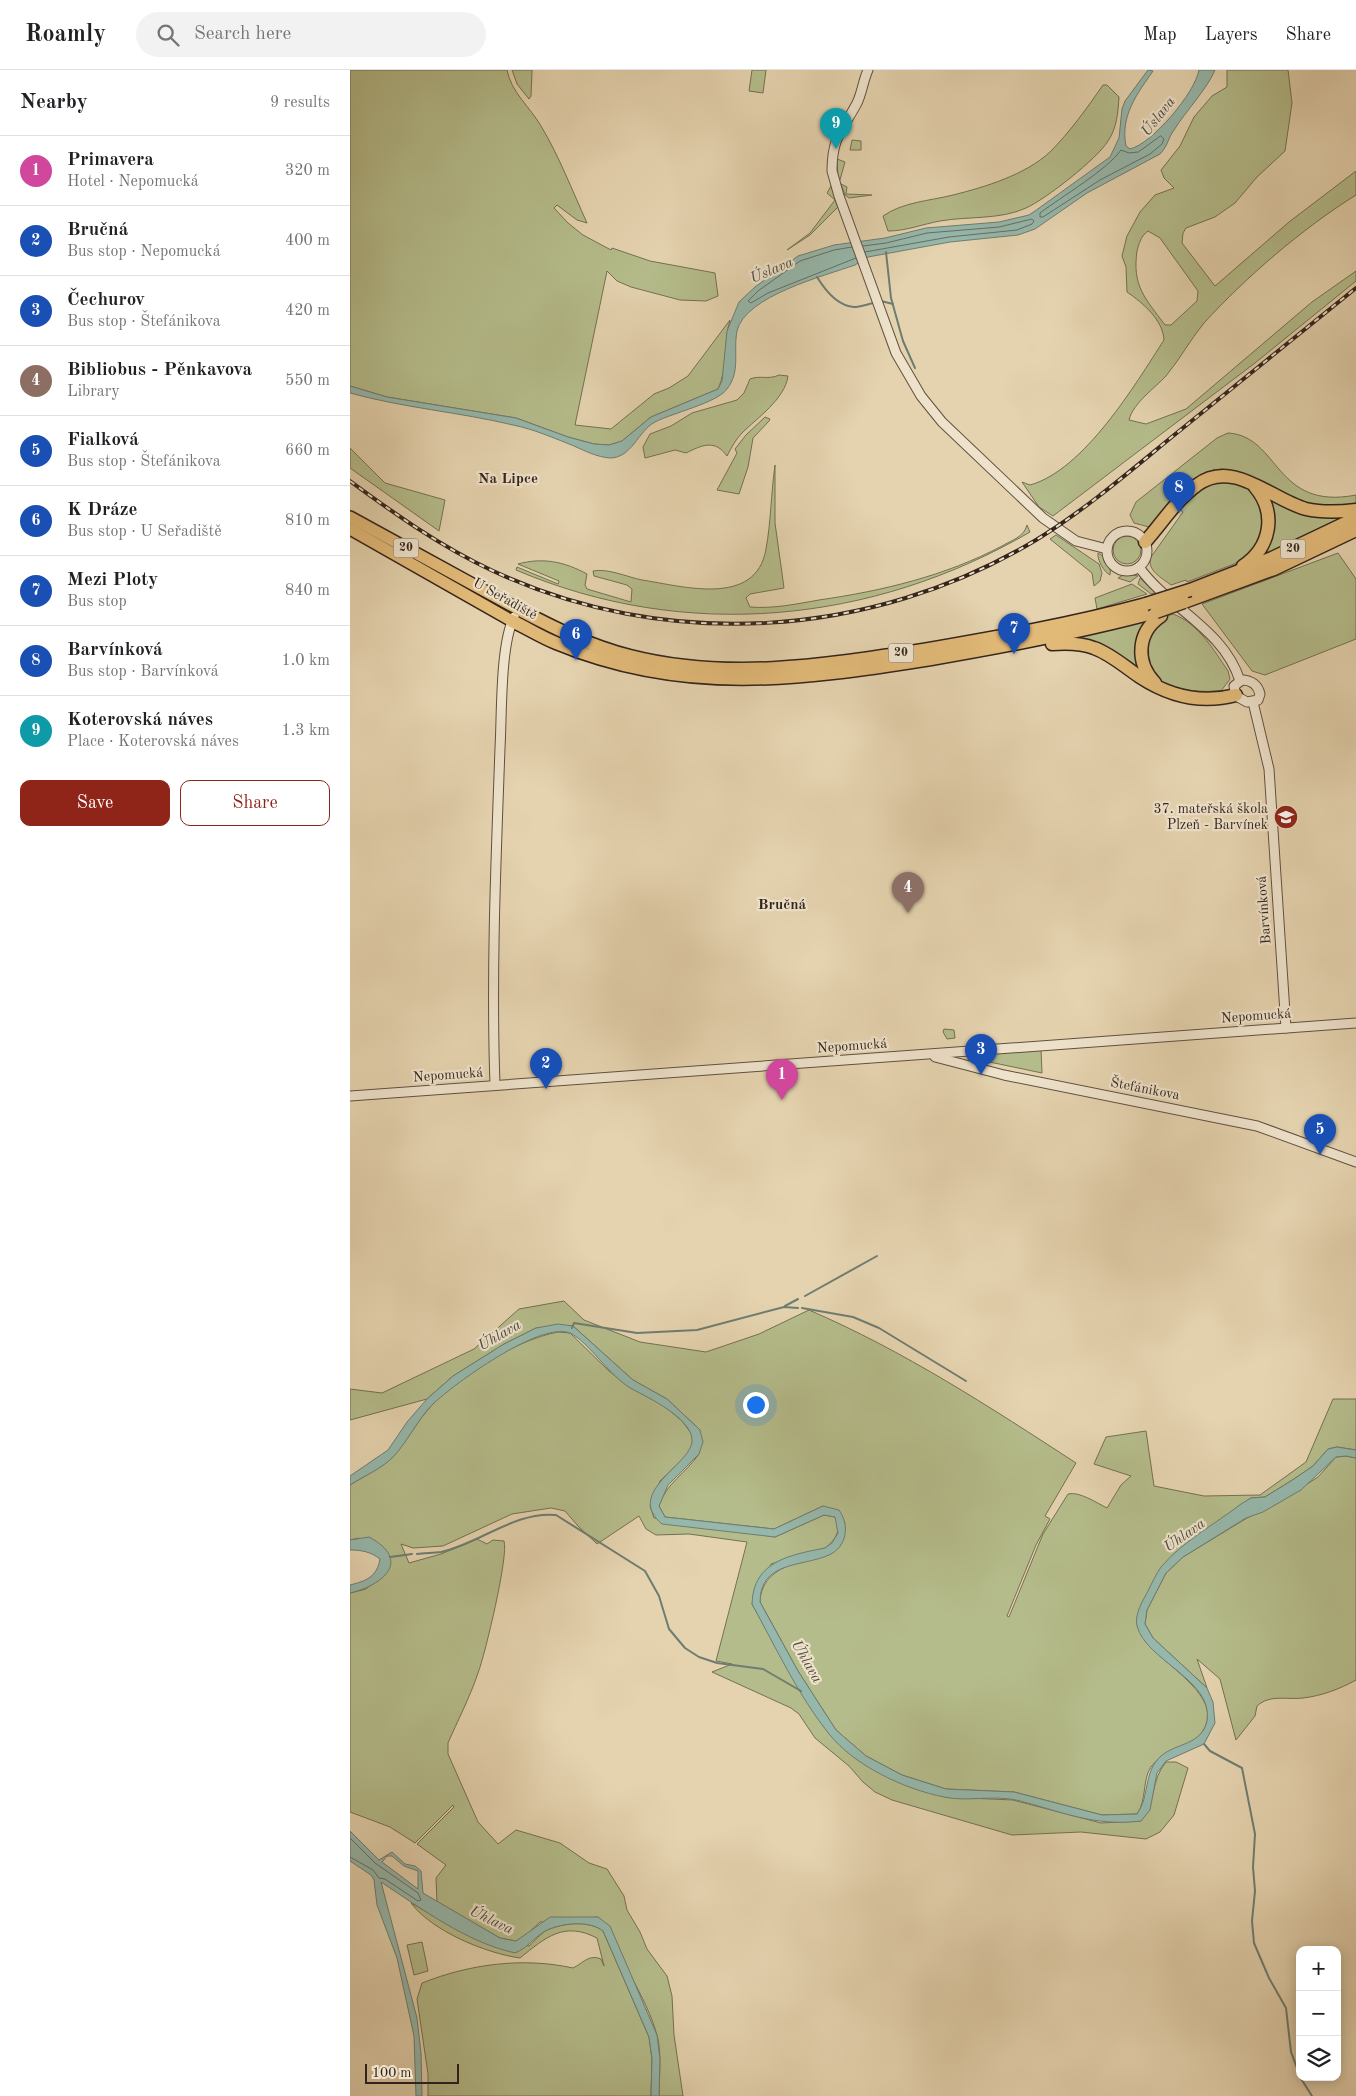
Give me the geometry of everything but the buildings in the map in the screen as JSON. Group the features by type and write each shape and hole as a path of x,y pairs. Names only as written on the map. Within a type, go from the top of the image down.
{"highway":[{"path":"1145,542 1188,492 1202,481 1214,476 1226,476 1251,483 1282,500 1306,509 1326,512 1356,510"},
{"path":"1228,576 1254,556 1265,541 1269,530 1265,502 1251,483"},
{"name":"20","path":"774,675 839,673 1029,642 1159,614 1184,602 1228,576 1295,548 1356,518"},
{"name":"20","path":"774,675 1028,632 1195,594 1274,569 1356,530"},
{"path":"1159,614 1146,630 1140,651 1146,672 1160,688"},
{"name":"U Seřadiště","path":"515,615 629,656 703,668 774,675"},
{"path":"1029,642 1074,644 1095,648 1160,688 1176,694 1196,699 1217,699 1236,695"}],"main road":[{"name":"U Seřadiště","path":"350,517 515,615"},
{"name":"U Seřadiště","path":"350,529 515,615"}],"street":[{"path":"868,70 857,102 842,126 834,147 832,171 896,353 909,377 942,422 1042,518 1076,541 1107,549"},
{"path":"1122,531 1136,532 1145,542 1146,558 1138,567 1128,571 1117,568 1109,560 1107,549 1112,538 1122,531"},
{"path":"1138,567 1157,588 1204,628 1231,661 1240,681 1234,686 1236,695 1244,701 1253,702"},
{"path":"495,1085 496,850 507,638 515,615"},
{"name":"Barvínková","path":"1240,681 1251,682 1258,688 1260,697 1253,702 1269,769 1286,1028"},
{"name":"Nepomucká","path":"350,1096 1356,1023"},
{"name":"Štefánikova","path":"925,1055 1012,1076 1257,1126 1356,1162"}],"green space":[{"path":"350,70 507,70 512,85 548,137 587,223 577,220 557,205 554,208 568,223 583,235 611,250 612,248 650,261 715,273 718,296 706,301 680,300 631,287 617,281 607,271 575,425 611,429 654,394 669,388 688,376 730,320 723,372 718,389 651,417 622,441 609,445 594,444 568,437 516,418 387,397 350,386"},
{"path":"512,70 532,70 531,96 529,99 517,84"},
{"path":"752,70 766,70 763,93 749,91"},
{"path":"1227,70 1288,70 1292,103 1285,151 1257,177 1235,203 1215,217 1186,228 1183,233 1182,243 1215,286 1289,222 1356,171 1356,195 1316,222 1238,288 1199,329 1166,376 1135,408 1129,420 1146,424 1186,409 1312,302 1356,271 1356,281 1255,363 1053,516 1039,507 1022,482 1030,485 1050,476 1070,462 1088,444 1123,402 1164,340 1163,333 1156,319 1139,301 1127,292 1126,267 1122,256 1127,236 1140,212 1155,195 1174,188 1164,178 1161,170 1180,146 1194,117 1212,96 1227,87","holes":["1148,231 1160,238 1198,291 1197,301 1171,325 1165,325 1146,299 1136,274 1137,251 1142,237"]},
{"path":"1103,85 1107,85 1119,97 1116,120 1111,136 1093,158 1046,196 1016,212 995,216 951,219 908,229 888,231 883,216 891,211 991,184 1017,174 1040,160 1064,136"},
{"path":"852,140 861,141 861,150 850,150"},
{"path":"837,159 845,162 840,180 838,180"},
{"path":"841,184 847,187 846,194 872,195 849,198 845,195"},
{"path":"831,186 838,207 810,235 787,250 810,233 835,200 827,193"},
{"path":"779,375 788,376 782,392 770,408 740,435 727,456 718,447 708,445 686,453 675,450 645,458 643,447 650,434 671,426 692,413 737,400 744,393 750,379"},
{"path":"765,417 770,419 753,438 748,467 739,494 717,490 737,453 735,449 746,435"},
{"path":"1228,433 1245,437 1258,446 1293,483 1309,492 1329,497 1356,495 1356,504 1341,508 1306,505 1250,477 1222,469 1213,470 1193,479 1149,527 1134,523 1130,515 1136,502 1217,438"},
{"path":"350,448 385,483 445,500 439,531 350,468"},
{"path":"775,465 775,523 784,588 750,594 746,598 750,607 793,604 866,592 913,581 980,557 1014,540 1023,532 1027,525 1030,532 969,563 907,587 842,603 777,612 711,614 645,607 580,593 516,570 517,567 558,584 559,581 518,564 545,561 570,566 587,574 585,585 587,589 631,602 632,589 627,585 594,576 593,571 599,570 642,580 696,588 715,589 733,586 748,580 759,568 766,549"},
{"path":"1219,479 1244,484 1260,499 1264,535 1247,557 1234,564 1187,582 1186,580 1171,585 1153,570 1150,562 1151,557 1183,512 1180,510 1192,494"},
{"path":"1266,495 1350,514 1259,557"},
{"path":"1056,535 1099,564 1102,573 1100,581 1094,586 1092,573 1050,539"},
{"path":"1127,536 1137,540 1141,550 1137,560 1127,564 1117,560 1113,550 1117,540"},
{"path":"1098,553 1108,563 1110,575 1101,566"},
{"path":"1338,553 1356,579 1356,639 1265,675 1252,671 1202,604"},
{"path":"1126,573 1138,576 1130,582 1118,578"},
{"path":"1140,578 1155,593 1151,594 1138,584"},
{"path":"1132,584 1147,594 1097,609 1095,598"},
{"path":"1173,614 1198,630 1228,671 1230,679 1221,691 1193,691 1172,687 1155,678 1150,671 1145,639 1162,618"},
{"path":"1148,618 1137,637 1136,644 1141,672 1069,638"},
{"path":"944,1029 954,1030 955,1038 947,1039 943,1032"},
{"path":"1041,1050 1042,1073 980,1060 984,1054"},
{"path":"564,1301 584,1320 640,1342 706,1352 759,1334 809,1310 879,1343 913,1362 979,1401 1076,1463 1045,1516 1050,1519 1036,1545 1007,1616 1009,1617 1043,1534 1068,1494 1083,1496 1107,1508 1121,1485 1131,1476 1094,1464 1106,1437 1146,1431 1154,1486 1204,1496 1260,1495 1306,1462 1333,1399 1356,1399 1356,1450 1337,1447 1328,1449 1313,1466 1294,1479 1265,1497 1251,1498 1242,1504 1178,1551 1140,1608 1146,1641 1193,1686 1202,1698 1207,1711 1206,1724 1198,1737 1163,1756 1151,1767 1146,1778 1142,1803 1137,1814 1102,1815 1014,1792 946,1789 902,1775 866,1756 836,1730 798,1671 760,1602 762,1590 775,1573 795,1563 829,1555 845,1523 823,1506 774,1529 665,1517 659,1506 662,1498 671,1484 699,1454 700,1430 667,1399 633,1380 573,1326 536,1328 504,1344 453,1376 427,1399 350,1420 350,1389 382,1393 474,1349 519,1309"},
{"path":"558,1332 570,1333 609,1371 629,1387 663,1405 682,1421 691,1433 693,1441 687,1455 660,1481 650,1506 654,1518 775,1537 824,1515 835,1517 838,1530 832,1541 825,1548 771,1564 752,1604 800,1690 830,1735 845,1749 945,1797 1013,1800 1101,1823 1141,1821 1146,1814 1161,1769 1166,1762 1176,1762 1188,1768 1174,1815 1160,1832 1146,1839 1081,1832 1012,1835 892,1800 875,1792 849,1766 815,1738 799,1714 791,1708 712,1672 732,1664 716,1661 747,1542 689,1534 656,1535 646,1529 639,1516 597,1544 565,1511 551,1508 512,1514 443,1546 413,1548 401,1544 409,1563 441,1554 477,1539 487,1544 493,1540 504,1541 505,1550 500,1584 486,1647 475,1682 448,1743 448,1754 478,1822 498,1844 516,1830 560,1843 589,1863 607,1869 624,1896 627,1910 640,1932 647,1949 667,1976 672,1996 674,2035 683,2096 659,2096 660,2065 657,2035 639,1991 598,1917 540,1922 525,1936 516,1941 500,1938 437,1902 436,1878 446,1865 417,1844 454,1807 453,1805 415,1843 390,1827 350,1812 350,1593 366,1589 389,1568 359,1538 350,1540 350,1485 390,1459 431,1406 457,1382 507,1351 542,1336"},
{"path":"1336,1457 1356,1458 1356,1680 1317,1696 1273,1699 1262,1702 1257,1706 1255,1716 1236,1740 1220,1679 1197,1659 1207,1688 1153,1638 1145,1624 1147,1610 1166,1573 1183,1557 1247,1518 1278,1503 1318,1477"},
{"path":"411,1903 455,1928 529,1946 545,1931 561,1926 583,1924 591,1925 603,1931 649,2037 652,2059 651,2096 428,2096 428,2074 417,1999 422,1983 459,1971 497,1964 535,1963 573,1968 586,1960 597,1958 601,1959 604,1966 597,1938 585,1933 565,1931 556,1934 538,1944 520,1958 491,1951 460,1939 432,1923"},
{"path":"422,1942 428,1971 414,1975 407,1945"}],"water":[{"path":"1148,70 1153,71 1131,106 1125,125 1126,146 1130,149 1149,138 1171,116 1190,91 1199,70 1215,70 1207,85 1172,133 1160,154 1087,193 1035,229 1018,235 950,242 868,257 855,265 806,281 770,298 754,307 743,319 737,331 734,375 727,389 714,399 655,422 644,431 624,454 618,457 610,458 596,455 521,427 350,393 350,386 387,397 516,418 568,437 594,444 609,445 622,441 651,417 718,389 722,381 727,331 739,302 755,287 798,256 834,245 885,238 926,228 999,222 1029,215 1035,211 1110,157 1119,138 1122,109 1125,101"},
{"path":"558,1324 573,1326 633,1380 667,1399 700,1430 703,1442 699,1454 668,1485 659,1506 665,1517 774,1529 823,1506 839,1510 845,1522 845,1535 840,1547 829,1555 795,1564 775,1572 767,1579 762,1589 760,1602 798,1671 836,1730 866,1756 902,1775 946,1789 1014,1792 1102,1815 1137,1814 1144,1800 1151,1769 1155,1762 1167,1752 1188,1743 1200,1735 1207,1721 1206,1707 1200,1694 1190,1682 1153,1650 1143,1638 1137,1626 1139,1608 1159,1570 1179,1549 1199,1534 1251,1498 1265,1497 1294,1479 1313,1466 1328,1449 1337,1447 1356,1450 1356,1458 1336,1457 1301,1490 1263,1512 1246,1518 1183,1557 1166,1573 1147,1610 1145,1624 1153,1638 1207,1688 1213,1702 1215,1723 1204,1744 1166,1761 1157,1773 1150,1810 1141,1821 1108,1822 1092,1820 1016,1800 944,1797 913,1788 881,1775 840,1746 807,1703 752,1604 754,1590 759,1578 766,1569 787,1557 825,1548 832,1543 838,1533 835,1517 824,1515 775,1537 662,1524 652,1512 651,1501 655,1490 662,1480 689,1450 692,1441 690,1433 678,1417 624,1383 584,1343 570,1333 556,1332 539,1336 498,1356 433,1404 390,1460 350,1485 350,1476 388,1450 407,1422 427,1399 453,1376 504,1344 536,1328"},
{"path":"369,1537 382,1546 389,1554 391,1563 388,1571 382,1578 373,1584 350,1593 350,1585 370,1577 379,1565 380,1559 373,1555 362,1551 350,1550 350,1540"},
{"path":"350,1831 379,1860 392,1852 405,1864 415,1866 421,1871 423,1893 500,1938 516,1941 550,1917 598,1917 610,1926 657,2035 660,2059 659,2096 651,2096 652,2059 649,2037 603,1931 591,1925 583,1924 561,1926 547,1930 515,1953 479,1941 445,1924 381,1882 417,2018 421,2053 422,2096 416,2096 414,2036 397,1958 377,1905 374,1880 371,1875 350,1861","holes":["387,1856 392,1856 404,1866 418,1871 418,1889 382,1862"]}],"waterway":[{"path":"886,252 891,298 903,341 915,368"},
{"path":"817,277 828,292 842,304 859,307 874,303"},
{"path":"881,301 893,304"},
{"path":"805,1296 877,1256"},
{"path":"785,1306 798,1299"},
{"path":"572,1328 574,1323 637,1333 697,1330 784,1307 798,1308"},
{"path":"802,1308 853,1317 879,1328 966,1381"},
{"path":"417,1554 441,1552 455,1548 526,1518 556,1515 645,1571 659,1596 669,1629 685,1648 699,1657 717,1663 763,1669 801,1691"},
{"path":"390,1557 412,1554"},
{"path":"1204,1744 1210,1751 1242,1768 1255,1834 1253,1867 1255,1891 1252,1921 1254,1943 1269,1978 1286,2008 1291,2052 1296,2065"},
{"path":"1303,2081 1312,2096"}],"railway":[{"path":"350,481 436,540 472,561 558,596 626,614 696,623 767,623 837,615 906,598 972,573 1036,540 1106,490 1356,288"}],"place":[{"name":"Koterovská náves","path":"836,149"},
{"name":"Barvínková","path":"1179,513"},
{"name":"Mezi Ploty","path":"1014,654"},
{"name":"K Dráze","path":"576,660"},
{"name":"37. mateřská škola Plzeň - Barvínek","path":"1286,817"},
{"name":"Bibliobus - Pěnkavova","path":"908,913"},
{"name":"Čechurov","path":"981,1075"},
{"name":"Bručná","path":"546,1089"},
{"name":"Primavera","path":"782,1100"},
{"name":"Fialková","path":"1320,1155"}],"district":[{"name":"Na Lipce","path":"508,479"},
{"name":"Bručná","path":"782,905"}],"water label":[{"name":"Úslava","path":"1159,117"},
{"name":"Úslava","path":"772,271"},
{"name":"Úhlava","path":"500,1336"},
{"name":"Úhlava","path":"1185,1536"},
{"name":"Úhlava","path":"806,1662"},
{"name":"Úhlava","path":"491,1921"}]}
